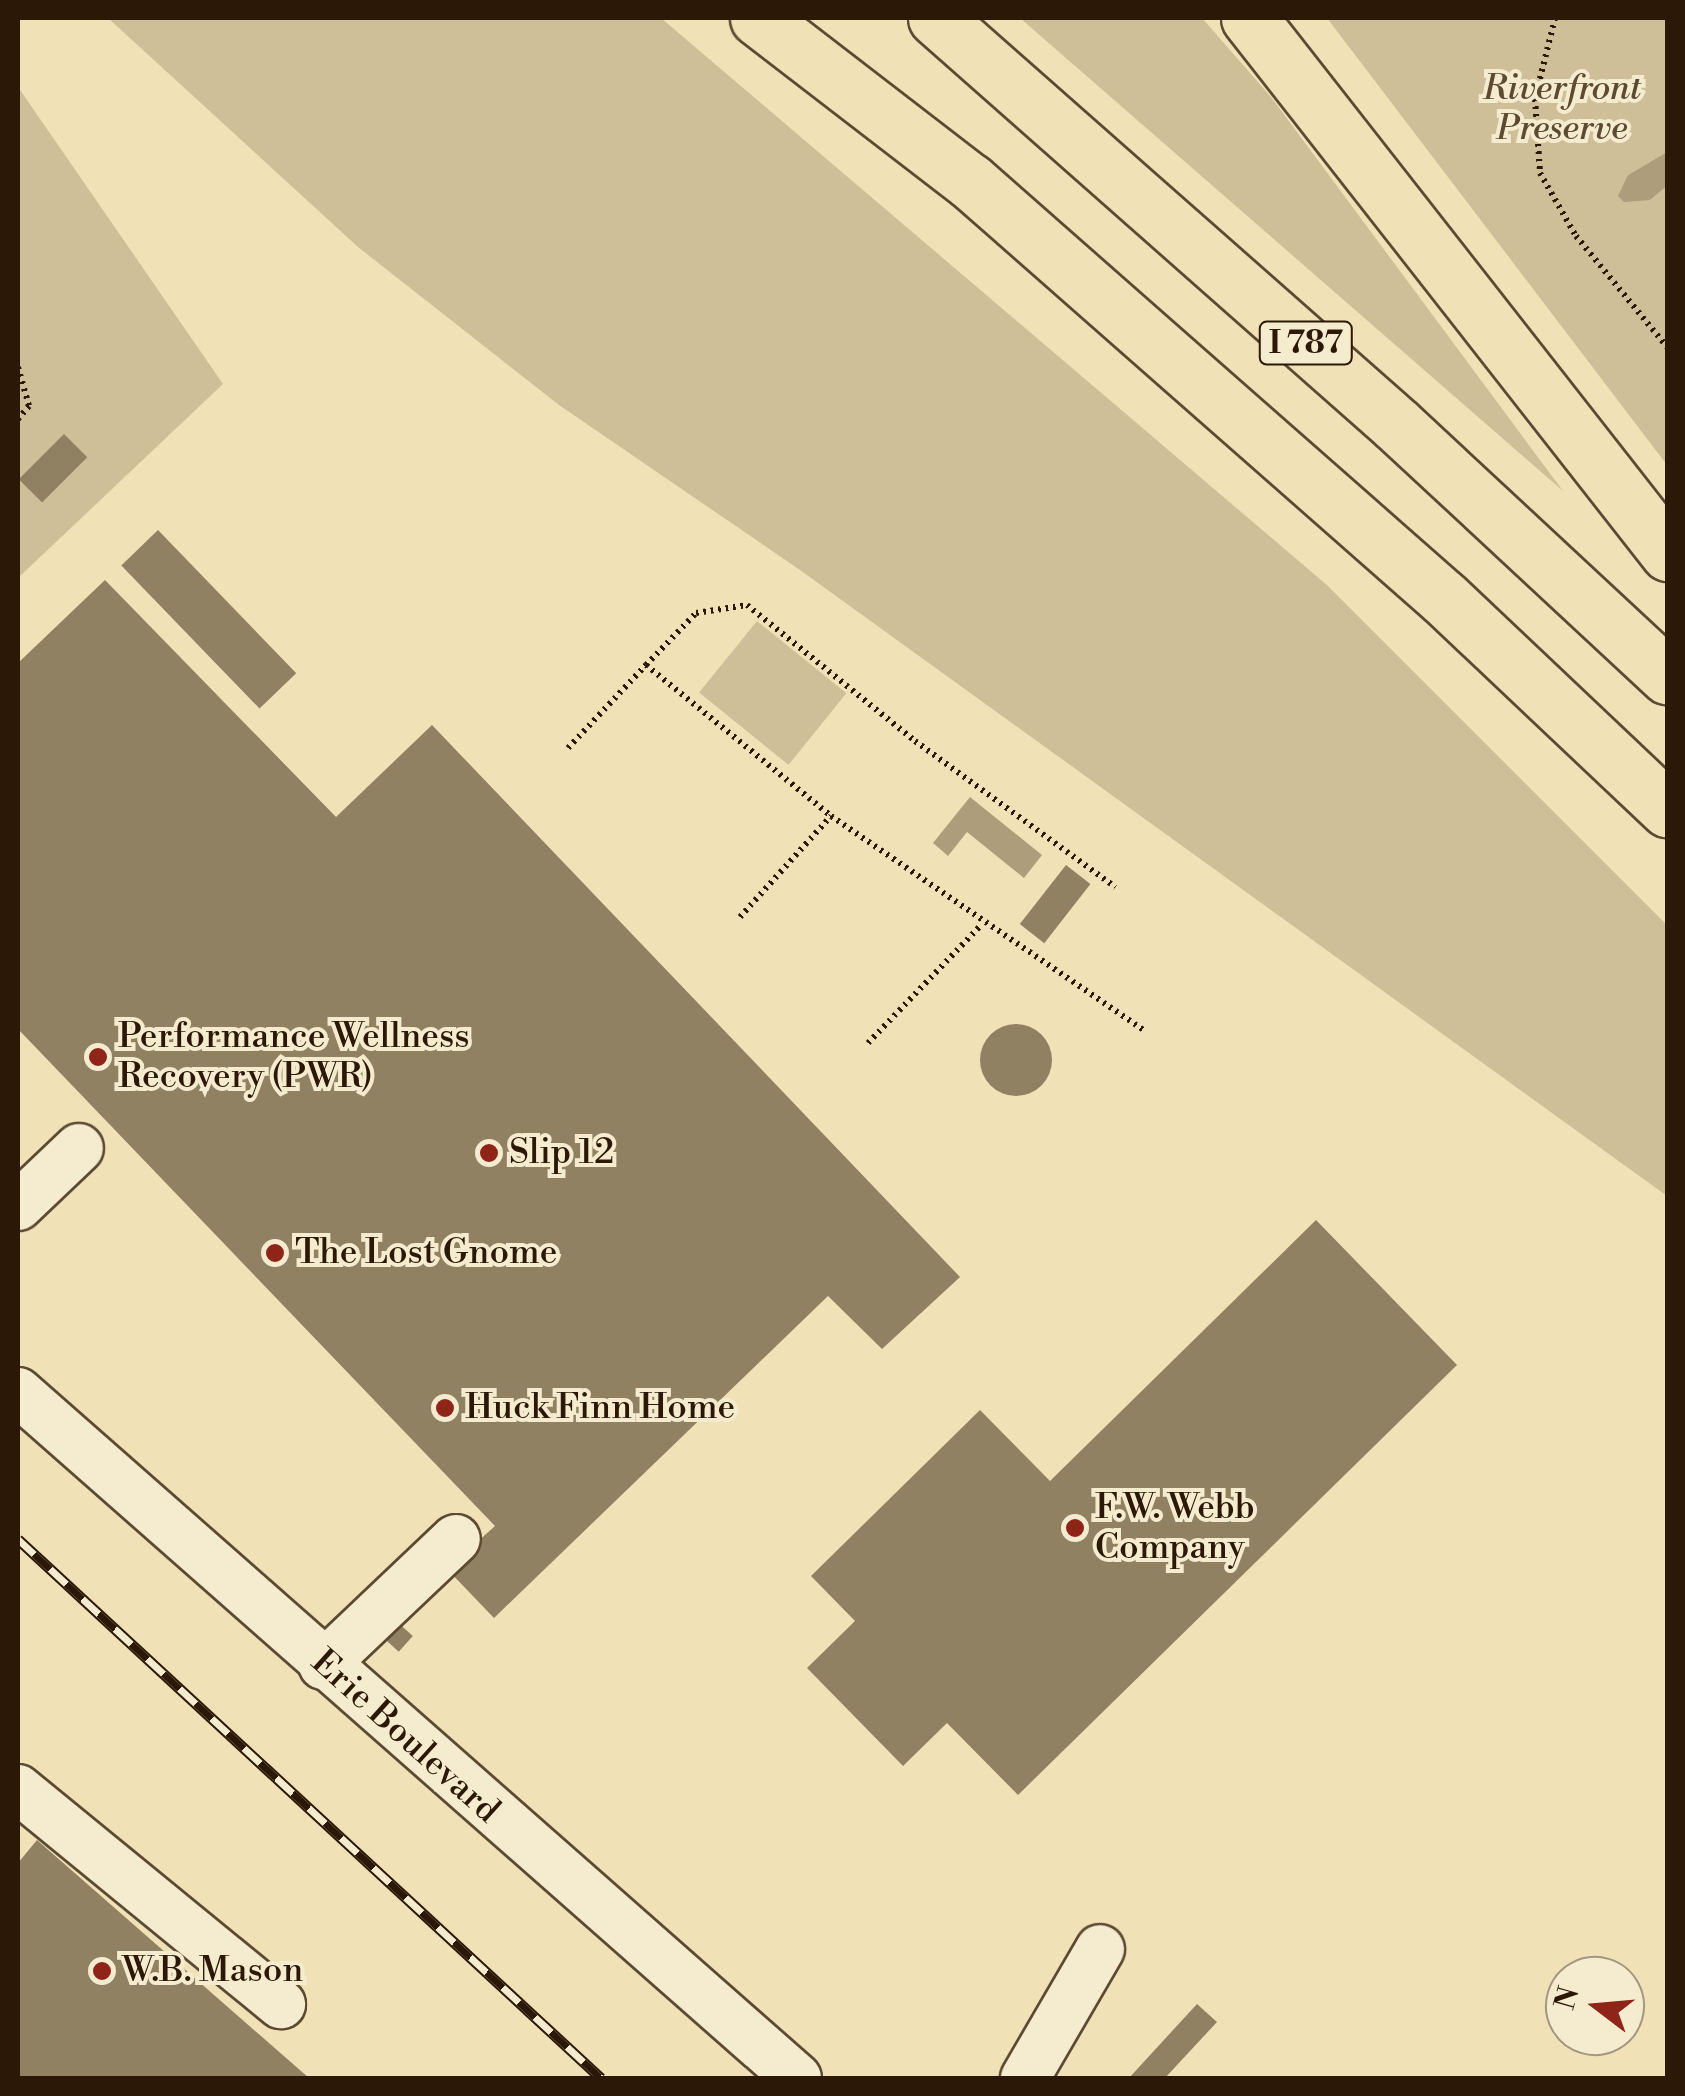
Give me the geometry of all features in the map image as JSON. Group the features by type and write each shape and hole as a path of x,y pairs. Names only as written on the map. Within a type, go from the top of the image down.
{"highway":[{"path":"758,18 970,181"},
{"name":"I 787","path":"806,18 970,181 1444,598 1668,810"},
{"name":"I 787","path":"936,18 1396,424 1668,677"},
{"path":"1248,18 1668,553"}],"street":[{"path":"18,1206 79,1148"},
{"name":"Erie Boulevard","path":"18,1392 796,2078"},
{"path":"323,1664 456,1539"},
{"path":"18,1788 281,2004"},
{"path":"1026,2078 1100,1949"}],"path":[{"path":"1556,18 1535,99 1540,173 1586,250 1668,348"},
{"path":"18,367 29,406 18,419"},
{"path":"568,748 696,612 747,605 915,741 1115,887"},
{"path":"646,664 830,816 981,925 1144,1030"},
{"path":"740,917 830,816"},
{"path":"868,1043 981,925"}],"green space":[{"path":"108,18 661,18 1328,586 1667,925 1667,1196 800,570 559,405 358,247"},
{"path":"1020,18 1202,18 1271,97 1563,491"},
{"name":"Riverfront Preserve","path":"1327,18 1667,18 1667,152 1628,175 1650,200 1667,186 1667,465"},
{"path":"18,87 223,384 18,578"},
{"path":"757,621 846,693 788,765 699,692"}],"shaded area":[{"path":"1667,152 1667,186 1650,200 1624,202 1618,196 1628,175"},
{"path":"970,797 1042,855 1024,878 967,832 948,856 933,843"}],"building":[{"path":"64,434 87,457 42,503 19,479"},
{"path":"158,530 296,673 260,709 121,565"},
{"name":"Slip 12","path":"105,580 336,817 432,725 960,1277 882,1349 828,1296 494,1618 447,1569 495,1526 18,1029 18,663"},
{"path":"1066,865 1090,884 1044,943 1020,924"},
{"path":"1016,1024 1030,1026 1042,1034 1050,1046 1050,1074 1042,1086 1030,1094 1016,1096 1002,1094 990,1086 982,1074 980,1060 982,1046 990,1034 1002,1026"},
{"name":"F.W. Webb Company","path":"1316,1220 1457,1365 1018,1795 947,1723 903,1766 807,1668 855,1621 811,1576 980,1410 1050,1481"},
{"path":"395,1620 413,1636 399,1652 381,1636"},
{"name":"W.B. Mason","path":"37,1840 309,2078 18,2078 18,1863"},
{"path":"1197,2004 1217,2022 1165,2078 1129,2078"}],"railway":[{"path":"18,1539 601,2078"}],"place":[{"name":"Performance Wellness Recovery (PWR)","path":"98,1057"},
{"name":"Slip 12","path":"489,1153"},
{"name":"The Lost Gnome","path":"275,1253"},
{"name":"Huck Finn Home","path":"445,1408"},
{"name":"F.W. Webb Company","path":"1075,1528"},
{"name":"W.B. Mason","path":"102,1971"}]}
